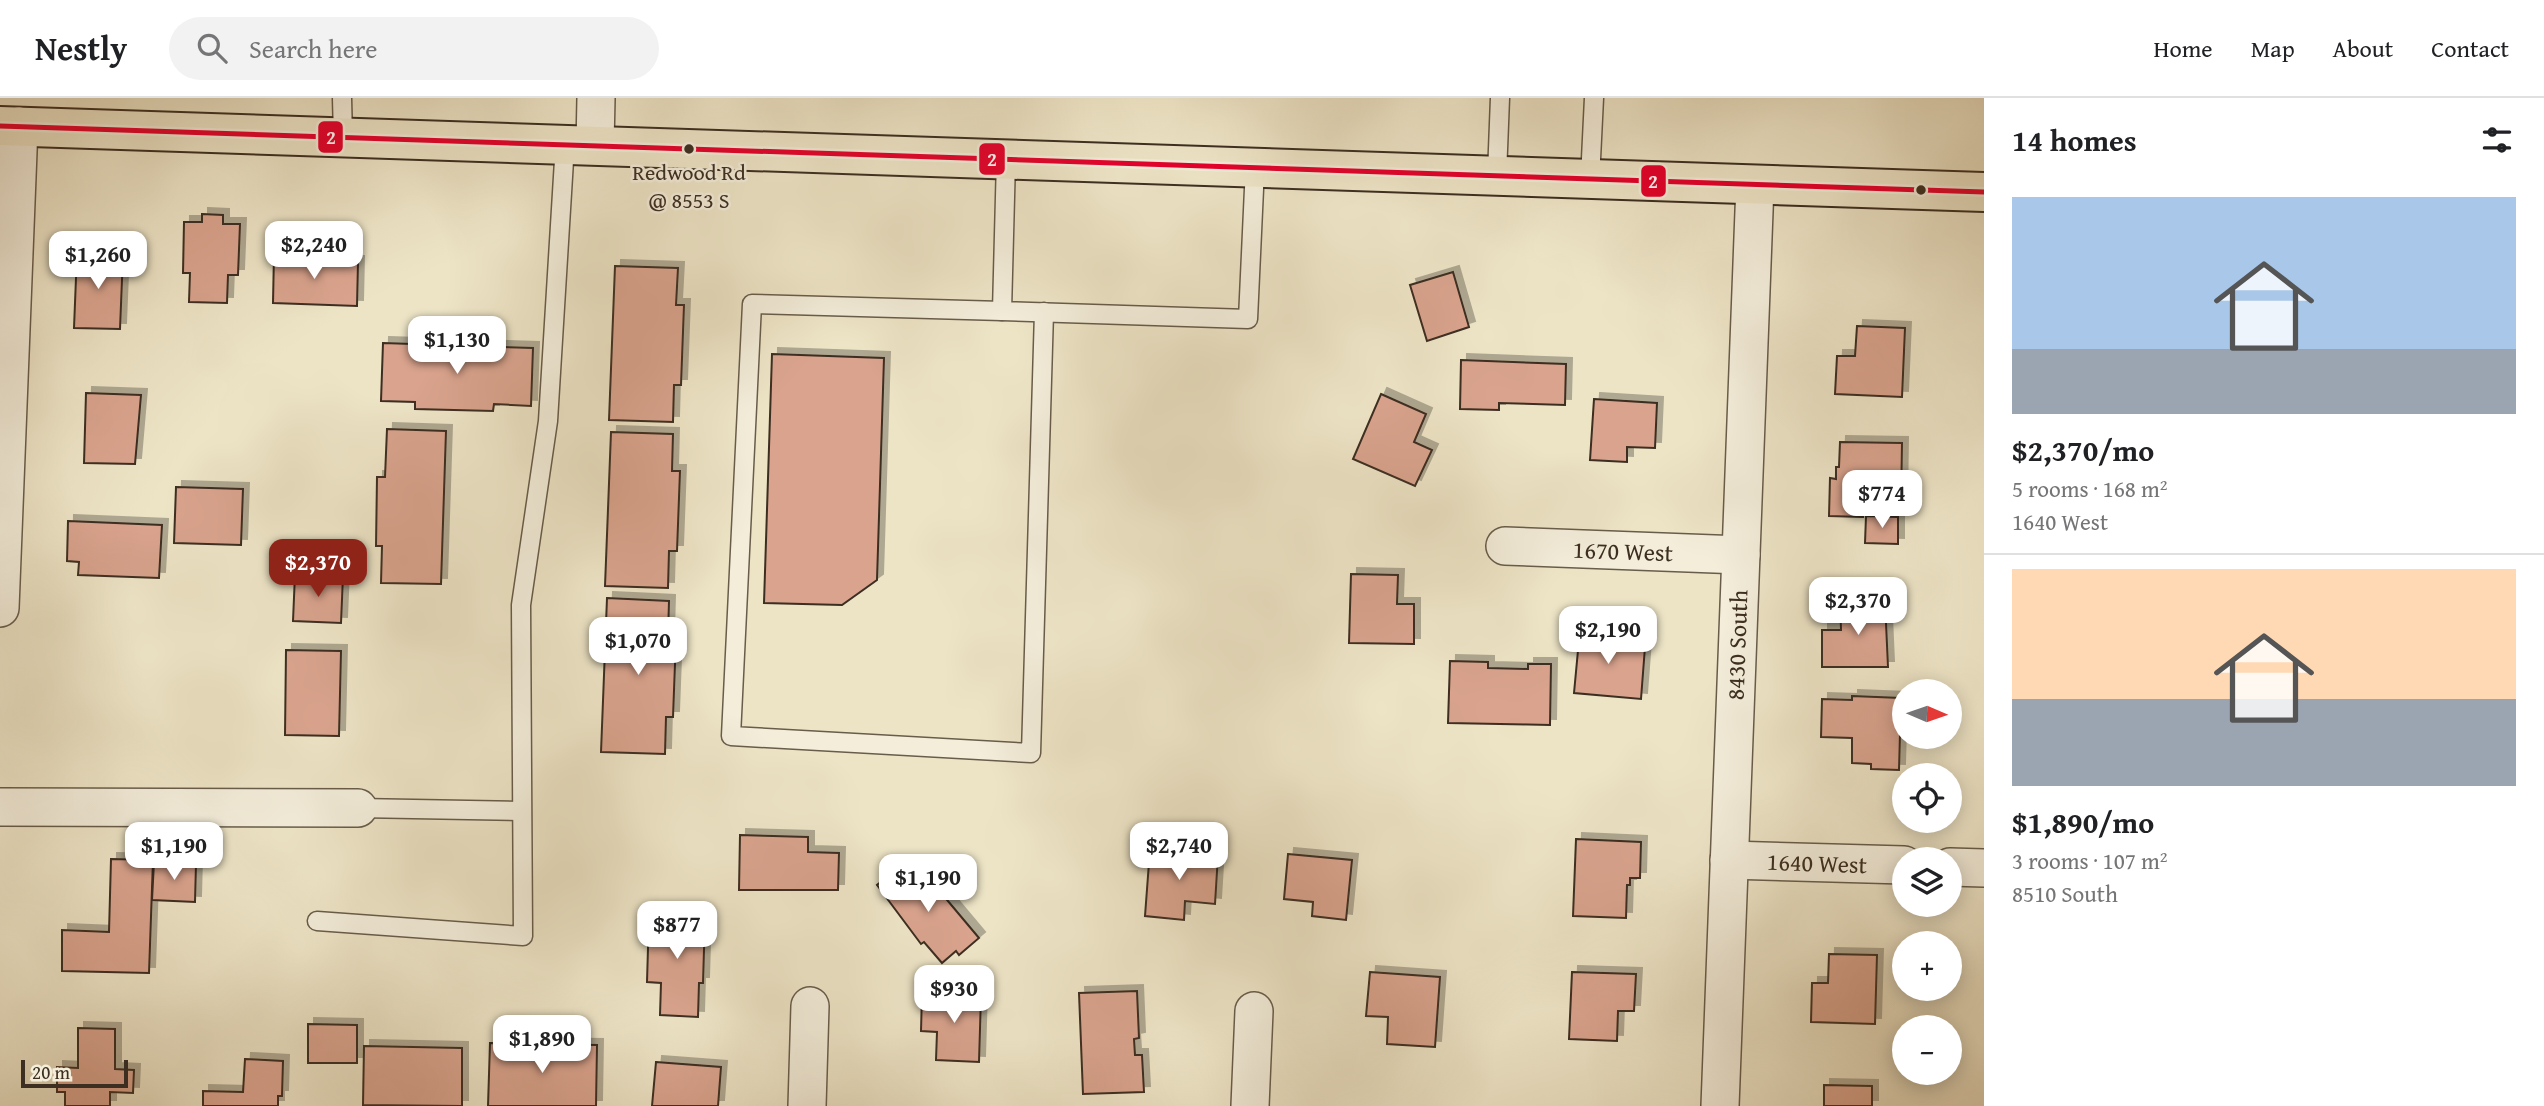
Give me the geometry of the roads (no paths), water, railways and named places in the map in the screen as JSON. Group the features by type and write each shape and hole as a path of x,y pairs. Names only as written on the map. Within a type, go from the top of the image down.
{"main road":[{"path":"9,126 1984,192"}],"street":[{"path":"580,145 596,98"},
{"path":"0,608 9,126"},
{"name":"8430 South","path":"1720,1106 1755,185"},
{"name":"1670 West","path":"1505,547 1741,555"},
{"path":"0,807 358,808"},
{"name":"1640 West","path":"1730,860 1892,865"},
{"path":"1962,867 1984,868"},
{"path":"807,1106 810,1006"},
{"path":"1250,1106 1254,1011"}],"lane":[{"path":"342,98 343,137"},
{"path":"1497,175 1500,98"},
{"path":"1590,178 1594,98"},
{"path":"317,921 523,936 521,605 548,421 580,145"},
{"path":"1002,311 1006,159"},
{"path":"1044,312 1031,753 731,736 752,304 1044,312 1248,319 1255,167"},
{"path":"358,808 521,811"}],"place":[{"name":"Redwood Rd @ 8553 S","path":"689,149"}]}
